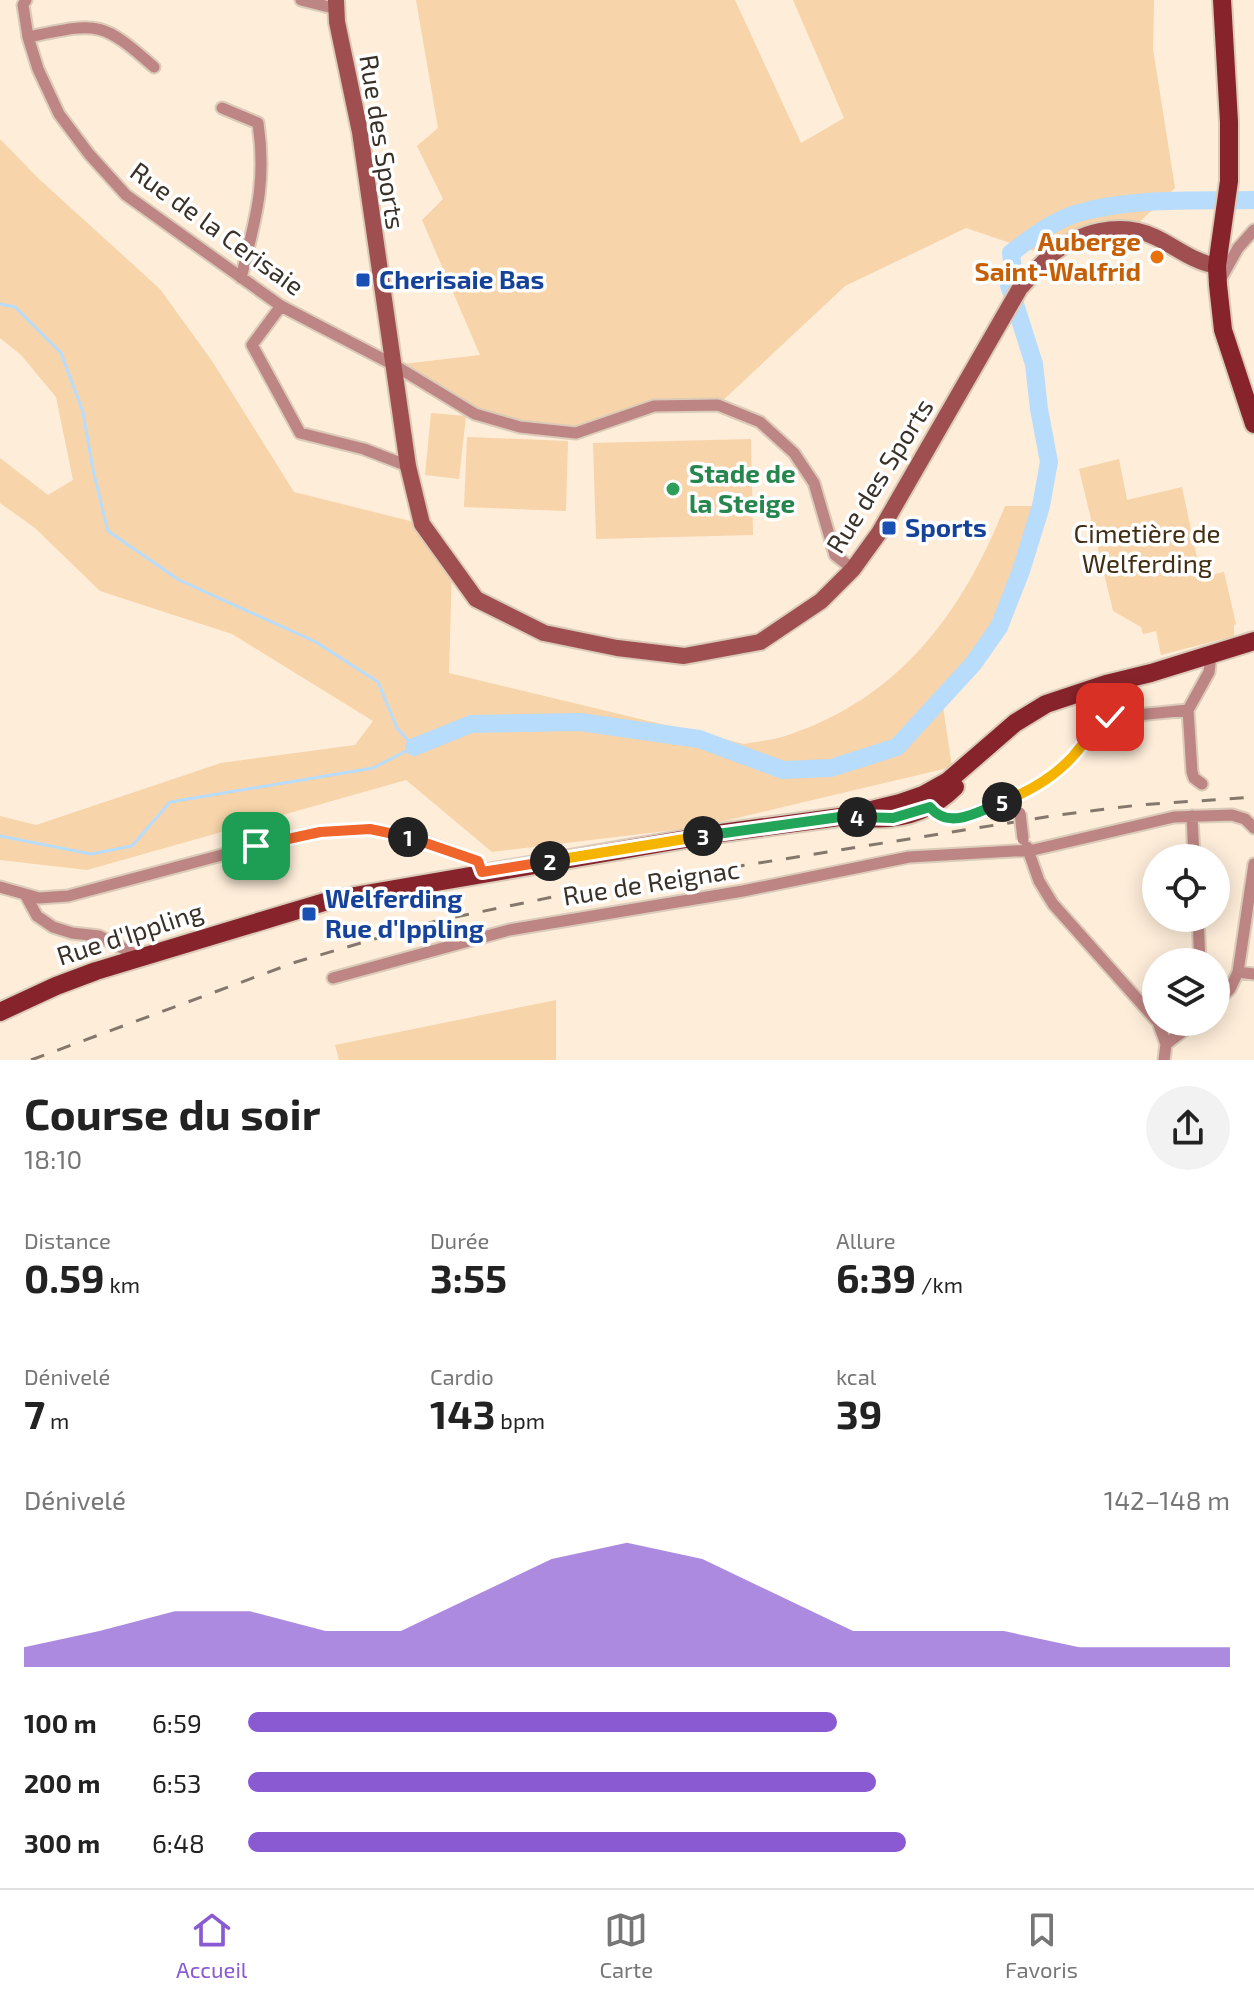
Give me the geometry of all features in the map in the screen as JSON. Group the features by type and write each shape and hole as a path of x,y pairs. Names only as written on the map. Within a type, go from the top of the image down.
{"main road":[{"path":"1222,0 1229,181 1217,266 1218,285 1223,330 1254,424"},
{"name":"Rue d'Ippling","path":"0,1012 56,986 140,957 331,900 721,833 847,816 893,818 927,801 1032,712 1059,699 1254,641"}],"street":[{"name":"Rue de la Cerisaie","path":"26,0 23,5 28,37 38,69 59,114 89,154 126,195 281,306 394,365 475,414 520,427 576,433 654,406 718,405 760,422 794,453 814,483 835,555 853,569"},
{"path":"301,0 336,5"},
{"name":"Rue des Sports","path":"336,5 360,132 408,466 422,524 476,599 544,633 617,648 684,656 760,642 821,601 853,569 879,533 1020,288 1049,256 1083,236 1101,230 1140,232 1154,236 1201,263 1217,266"},
{"path":"28,37 84,26 102,27 154,67"},
{"path":"222,108 258,123 262,148 262,189 241,278"},
{"path":"1218,285 1238,248 1254,230"},
{"path":"281,306 252,345 300,433 364,449 408,466"},
{"path":"1202,784 1192,772 1188,710 1209,672 1211,655"},
{"path":"927,801 939,816 955,819 1019,795 1050,777 1071,760 1087,740 1097,719 1106,684"},
{"path":"1097,719 1188,710"},
{"path":"1019,795 1026,845 1039,881 1053,904 1142,1004"},
{"name":"Rue de Reignac","path":"333,978 457,942 536,925 743,891 909,857 1026,845 1192,816 1232,815 1245,819 1254,828"},
{"path":"1192,816 1193,844"},
{"path":"0,887 39,898 68,896 320,832 370,829 417,839 478,861 482,872"},
{"path":"1230,989 1238,972 1254,864"},
{"path":"26,896 37,916 53,927 99,936 140,957"},
{"path":"1238,972 1254,974"},
{"path":"1163,1036 1166,1044 1164,1060"},
{"path":"1166,1044 1177,1036"}],"green space":[{"path":"416,0 735,0 801,143 844,118 793,0 1154,0 1153,49 1175,188 1131,230 1118,229 1049,256 966,228 845,286 718,405 654,406 576,433 475,414 394,365 480,355 422,220 443,199 417,146 438,128"},
{"path":"0,139 39,179 160,289 212,361 294,492 422,524 452,567 449,673 744,744 785,736 830,718 896,673 924,645 948,614 969,581 1005,506 1041,506 1017,582 994,635 942,700 952,767 699,827 492,852 406,780 87,870 0,860 0,816 36,825 221,763 355,745 373,721 232,634 100,591 35,528 0,503 0,458 48,495 73,480 56,397 21,355 0,338"},
{"path":"431,413 466,416 459,479 425,475"},
{"path":"467,437 568,441 566,511 464,507"},
{"name":"Stade de la Steige","path":"751,439 753,535 596,539 593,443"},
{"name":"Cimetière de Welferding","path":"1119,459 1127,500 1182,487 1201,577 1224,572 1236,624 1234,636 1161,655 1156,631 1143,634 1141,627 1113,611 1079,469"},
{"path":"556,1000 556,1060 339,1060 335,1045"}],"waterway":[{"path":"414,747 471,724 580,722 699,739 783,770 831,768 897,747 973,664 999,627 1021,571 1041,506 1049,462 1034,364 1009,285 1013,270 1011,253 1058,221 1096,209 1164,201 1254,200"},
{"path":"0,304 15,307 61,353 83,412 108,531 179,580 316,642 378,682 397,728 414,747 373,768 170,802 132,846 91,854 0,836"}],"railway":[{"path":"31,1060 296,962 436,921 572,893 1058,815 1139,805 1254,797"}],"place":[{"name":"Auberge Saint-Walfrid","path":"1157,257"},
{"name":"Cherisaie Bas","path":"363,280"},
{"name":"Stade de la Steige","path":"673,489"},
{"name":"Sports","path":"889,528"},
{"name":"Welferding Rue d'Ippling","path":"309,914"}],"route":[{"path":"256,846 320,832 370,829 417,839 478,861 482,872 847,816 893,818 930,807 936,815 955,819 1026,792 1050,777 1080,750 1097,719 1110,717"}]}
